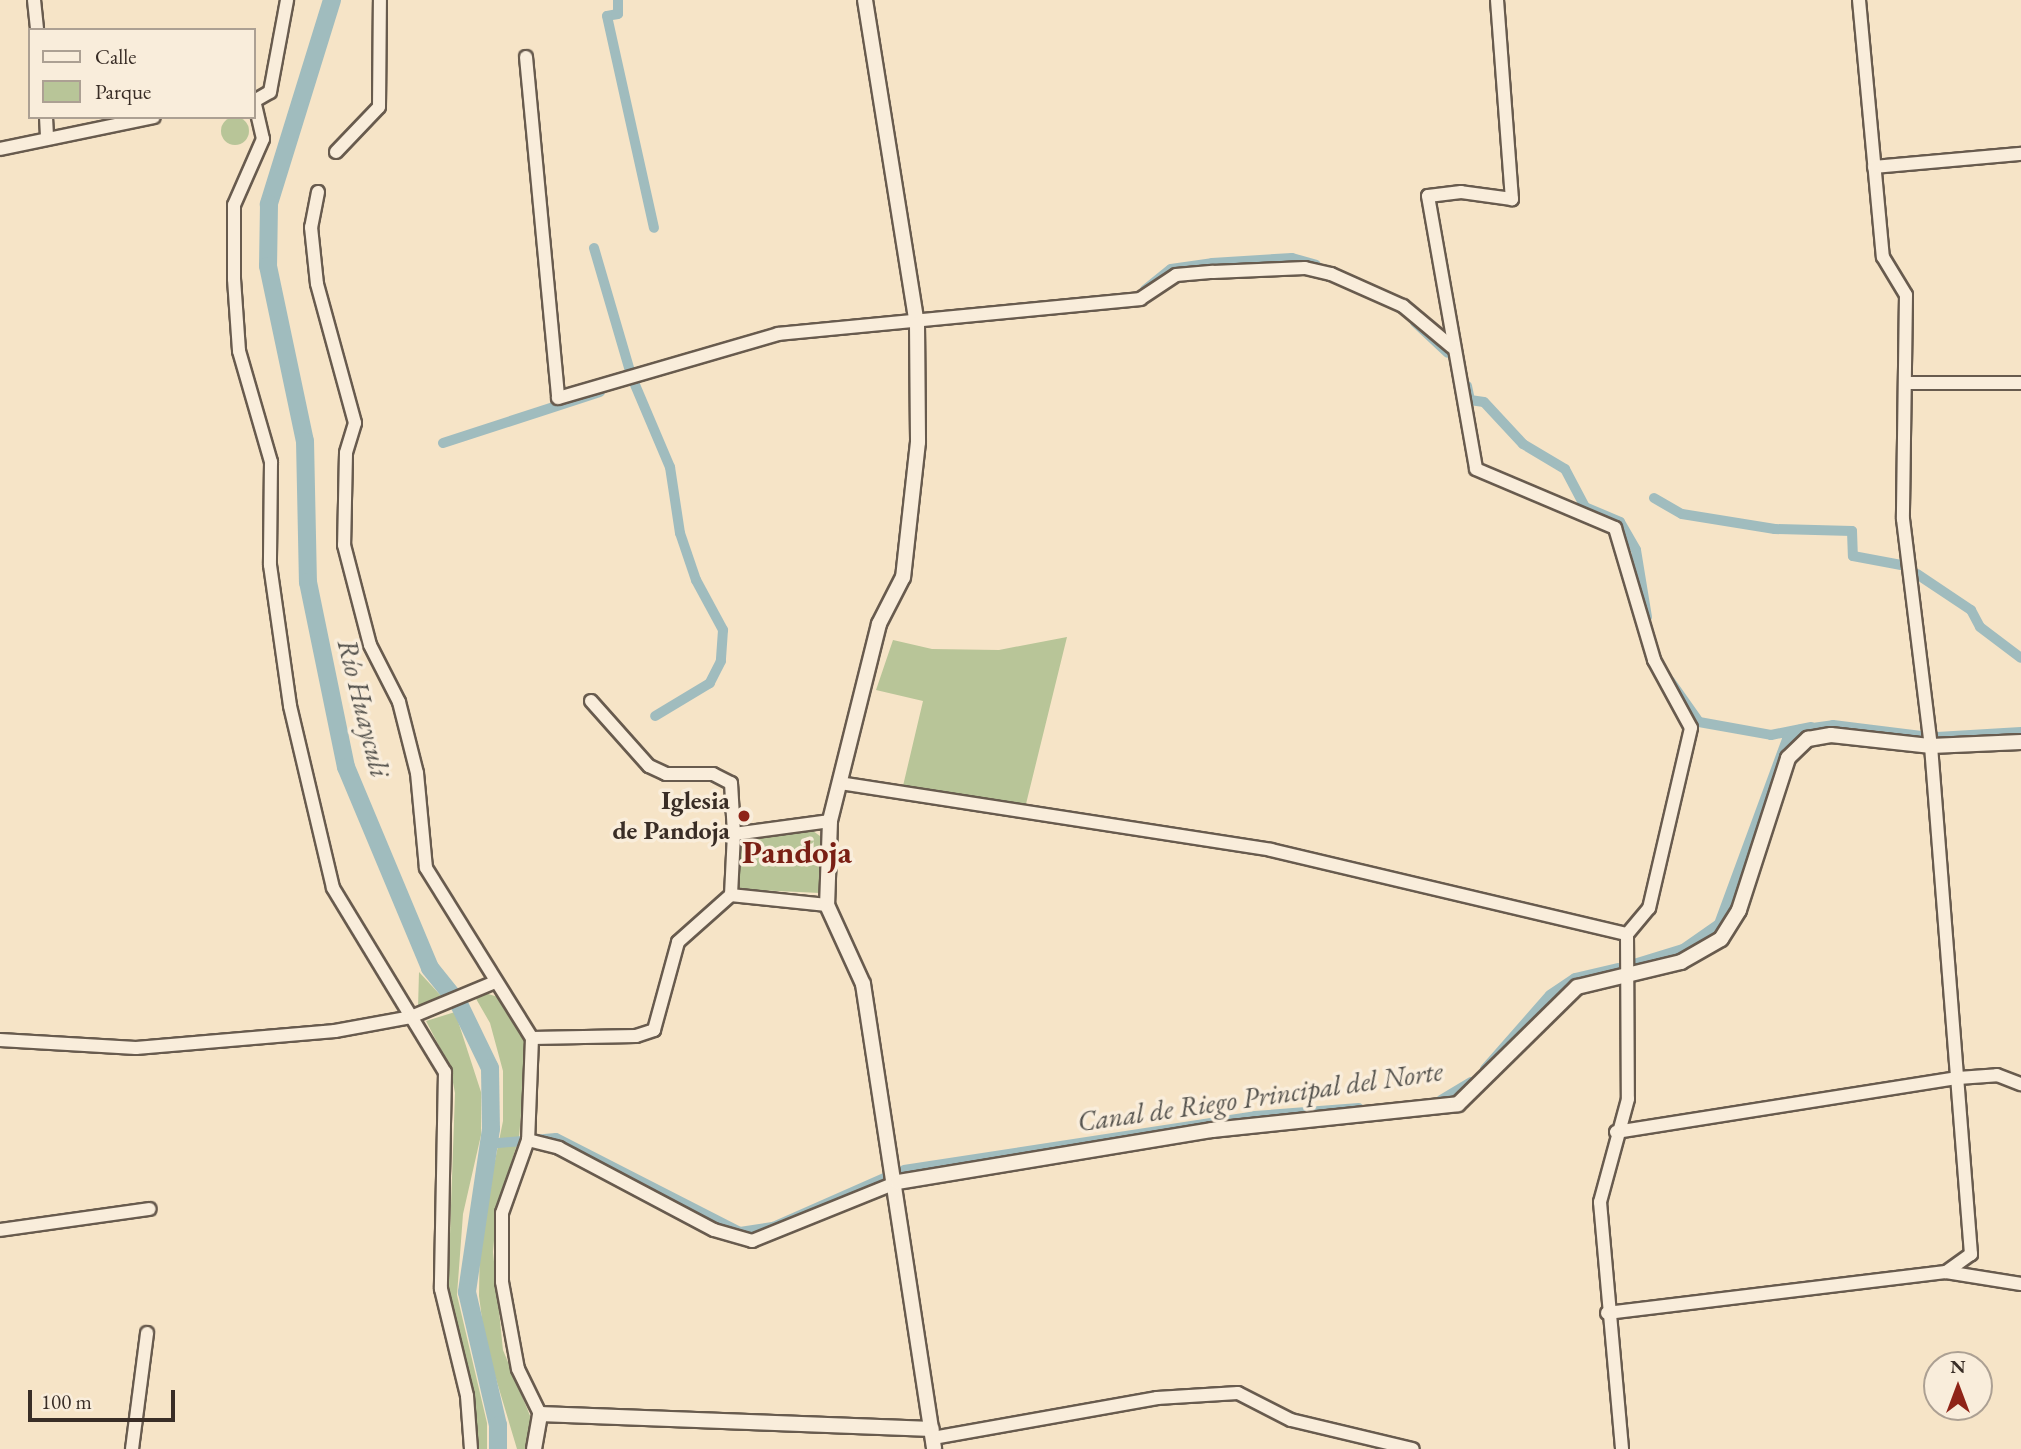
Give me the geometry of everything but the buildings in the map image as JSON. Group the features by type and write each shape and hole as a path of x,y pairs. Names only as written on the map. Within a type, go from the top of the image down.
{"street":[{"path":"34,0 37,28"},
{"path":"256,99 270,92 287,0"},
{"path":"336,152 379,107 380,0"},
{"path":"865,0 917,324 918,442 903,577 879,624 830,821 827,905 863,984 898,1182 933,1438"},
{"path":"1497,0 1512,199 1461,192 1428,196 1452,347 1476,469 1615,528 1654,660 1691,728 1649,908 1627,934 1625,975 1628,1098 1616,1132 1600,1202 1607,1314 1622,1449"},
{"path":"1859,0 1883,257 1906,295 1903,519 1931,746 1971,1254 1946,1272"},
{"path":"526,57 558,398 778,334 917,324 1140,299 1176,275 1305,268 1403,306 1452,347"},
{"path":"256,105 263,139 234,205 234,279 239,351 271,462 270,565 290,706 333,888 445,1072 441,1289 467,1396 471,1449"},
{"path":"46,119 47,136"},
{"path":"0,149 47,136 143,119"},
{"path":"1874,167 2021,154"},
{"path":"318,192 312,227 317,284 355,422 346,453 344,544 370,645 399,702 417,773 425,868 532,1038 528,1140 502,1213 502,1282 518,1368 540,1414 534,1449"},
{"path":"1906,383 2021,383"},
{"path":"532,1038 636,1036 654,1030 678,942 731,895 731,783 713,774 666,774 649,766 591,701"},
{"path":"528,1140 559,1148 714,1230 752,1241 898,1182 1212,1130 1458,1104 1481,1085 1560,998 1577,987 1681,962 1721,939 1739,911 1788,758 1798,746 1831,735 1931,746 2021,742"},
{"path":"840,783 1271,850 1627,934"},
{"path":"733,834 830,821"},
{"path":"731,895 827,905"},
{"path":"0,1040 146,1048 335,1031 411,1017 444,1006 495,982"},
{"path":"1616,1132 1958,1078 1997,1075 2021,1084"},
{"path":"0,1230 150,1209"},
{"path":"1607,1314 1946,1272 2021,1284"},
{"path":"132,1449 147,1333"},
{"path":"540,1414 933,1438 1157,1398 1238,1394 1291,1420 1413,1449"}],"green space":[{"path":"228,119 242,119 248,126 248,136 240,144 230,144 222,136 222,126"},
{"path":"1067,637 1026,804 903,786 923,701 876,690 893,640 932,649 999,650"},
{"path":"813,831 820,836 820,893 737,889 740,837"},
{"path":"419,972 443,998 418,1008"},
{"path":"485,993 498,997 527,1040 519,1138 497,1207 493,1252 503,1350 531,1418 527,1449 517,1449 485,1342 479,1296 480,1235 503,1121 503,1071 490,1023 475,997"},
{"path":"455,1012 481,1092 481,1135 463,1214 457,1295 487,1423 487,1449 478,1449 448,1291 455,1093 450,1067 426,1021"}],"waterway":[{"name":"Río Huayculi","path":"332,0 269,204 268,266 305,441 308,582 346,767 430,968 459,1004 490,1068 491,1129 467,1292 498,1425 498,1449"},
{"path":"618,0 618,14 607,16 654,228"},
{"path":"594,248 630,371"},
{"path":"1145,290 1171,269 1212,263 1292,258 1316,265"},
{"path":"1415,322 1448,353"},
{"path":"633,380 670,467 680,533 696,580 723,630 721,661 710,683 655,716"},
{"path":"1467,386 1470,400 1484,402 1523,444 1565,469 1585,507 1620,522 1636,550 1647,617"},
{"path":"443,443 600,392"},
{"path":"1654,498 1682,514 1775,529 1852,531 1853,556 1901,565"},
{"path":"1917,574 1971,610 1980,627 2021,658"},
{"path":"1670,681 1699,722 1771,735 1811,727"},
{"name":"Canal de Riego Principal del Norte","path":"1634,964 1683,949 1719,924 1787,739 1798,730 1833,725 1921,736"},
{"name":"Canal de Riego Principal del Norte","path":"1937,737 2021,732"},
{"name":"Canal de Riego Principal del Norte","path":"1485,1069 1550,995 1575,978 1618,968"},
{"name":"Canal de Riego Principal del Norte","path":"1441,1100 1471,1082"},
{"name":"Canal de Riego Principal del Norte","path":"904,1170 1255,1116 1359,1108"},
{"name":"Canal de Riego Principal del Norte","path":"488,1144 556,1138 740,1232 773,1227 889,1176"}],"place":[{"name":"Iglesia de Pandoja","path":"744,816"}],"district":[{"name":"Pandoja","path":"797,852"}]}
